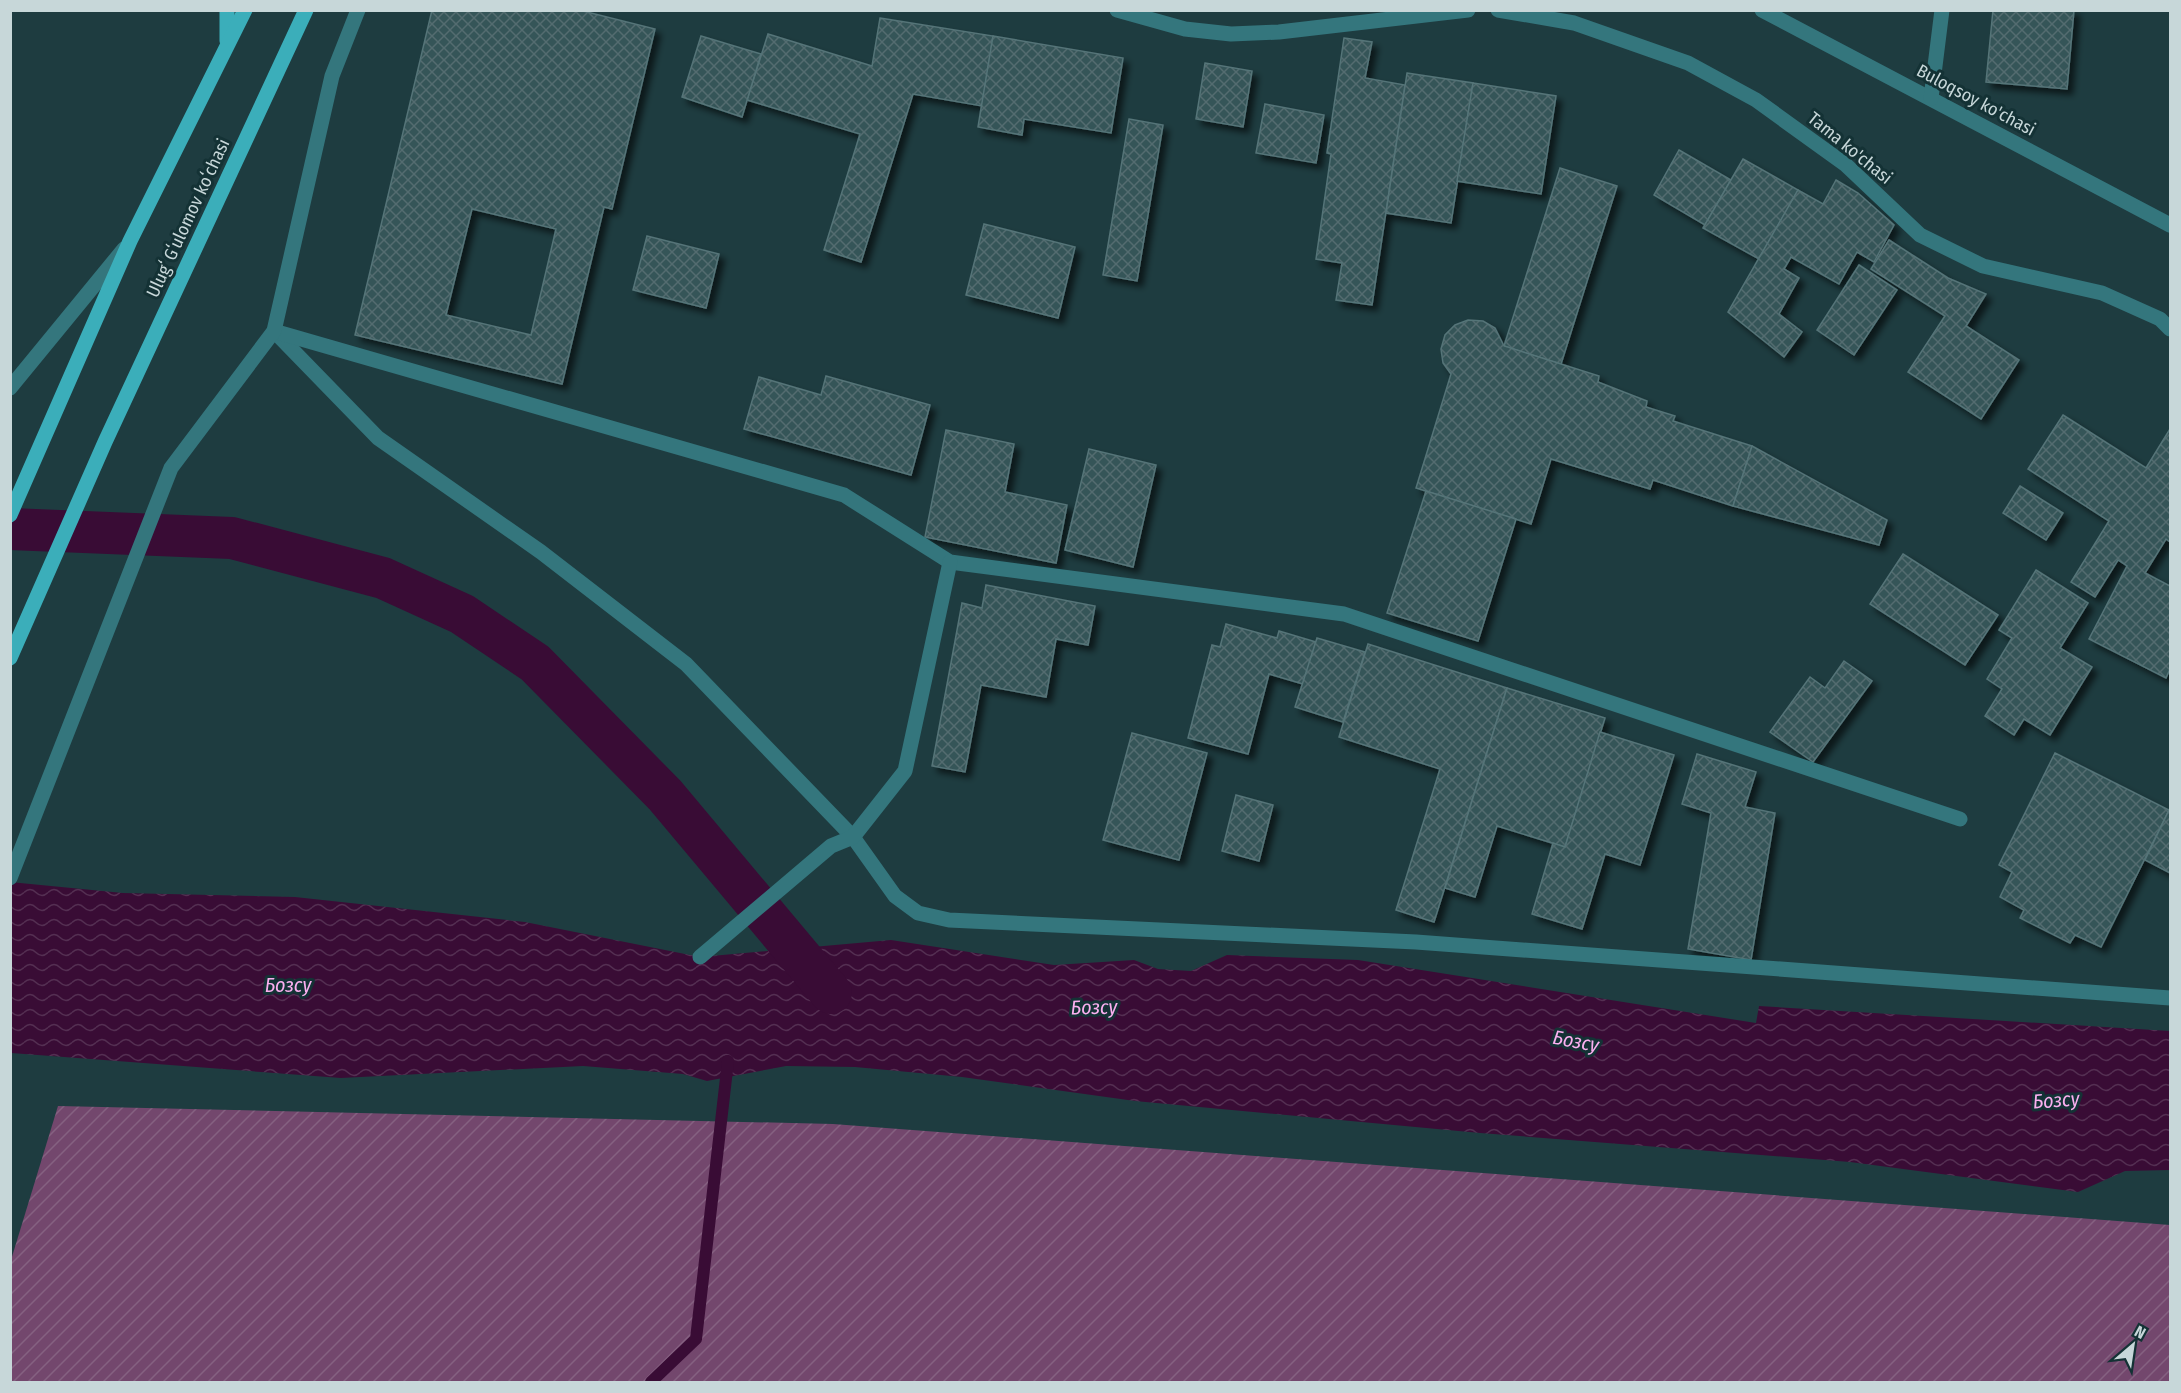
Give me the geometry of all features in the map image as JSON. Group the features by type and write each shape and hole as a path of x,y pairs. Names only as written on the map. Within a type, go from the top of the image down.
{"main road":[{"path":"227,10 227,44"},
{"path":"10,515 130,241 245,10"},
{"name":"Ulugʻ Gʻulomov koʻchasi","path":"10,658 105,442 306,10"}],"street":[{"path":"10,879 171,468 274,331 332,76 358,10"},
{"path":"1117,10 1185,29 1231,34 1279,32 1468,10"},
{"name":"Tama ko'chasi","path":"1498,10 1574,23 1688,63 1756,100 1846,165 1920,235 1983,266 2102,293 2160,319 2170,329"},
{"name":"Buloqsoy ko'chasi","path":"1762,10 2170,225"},
{"path":"1931,98 1942,10"},
{"path":"10,388 130,241"},
{"path":"274,331 844,495 950,562 1344,614 1960,819"},
{"path":"274,331 378,438 540,552 686,664 853,837 895,896 918,913 949,920 1416,942 2170,998"},
{"path":"700,957 831,846 853,837 905,771 950,562"}],"shaded area":[{"path":"58,1106 833,1124 2170,1225 2170,1382 11,1382 11,1260"}],"water":[{"name":"Бозсу","path":"10,882 123,893 295,897 525,922 700,957 891,940 1054,965 1134,960 1158,969 1191,971 1227,955 1358,960 1756,1023 1759,1006 2170,1031 2170,1170 2125,1171 2078,1192 1850,1162 1480,1133 1135,1101 962,1077 855,1067 786,1066 707,1081 683,1074 583,1066 341,1078 11,1053"}],"building":[{"path":"432,10 579,10 655,29 612,209 604,207 562,384 355,335","holes":["472,209 556,229 531,335 446,315"]},
{"path":"1993,10 2074,10 2067,89 1986,82"},
{"path":"880,18 993,36 982,106 913,94 861,262 824,250 860,134 747,100 768,34 872,66"},
{"path":"701,36 761,54 742,117 682,97"},
{"path":"993,36 1123,58 1111,133 1024,119 1022,135 978,127"},
{"path":"1344,38 1372,42 1365,78 1405,85 1372,305 1336,300 1342,263 1316,259 1331,154 1327,153"},
{"path":"1205,63 1252,71 1243,127 1196,119"},
{"path":"1407,73 1473,83 1451,223 1386,213"},
{"path":"1473,83 1556,96 1541,194 1457,181"},
{"path":"1265,104 1324,115 1316,163 1256,153"},
{"path":"1129,119 1163,125 1137,281 1103,275"},
{"path":"1679,150 1731,180 1705,225 1654,195"},
{"path":"1743,159 1798,190 1759,259 1703,228"},
{"path":"1560,168 1617,186 1561,364 1504,346"},
{"path":"1836,180 1858,193 1894,225 1874,262 1857,252 1839,284 1791,257 1784,269 1799,278 1779,314 1802,332 1784,357 1728,312 1798,190 1823,204"},
{"path":"984,224 1075,247 1058,318 966,295"},
{"path":"647,236 719,254 706,308 633,290"},
{"path":"1889,240 1948,278 1986,294 1966,326 2019,360 1981,419 1908,372 1945,316 1871,269"},
{"path":"1859,265 1897,290 1854,355 1817,330"},
{"path":"1468,320 1483,321 1495,328 1504,346 1599,376 1598,382 1647,401 1646,407 1675,416 1673,421 1752,446 1733,506 1653,480 1650,489 1551,459 1531,524 1416,488 1451,374 1443,363 1441,349 1445,335 1455,325"},
{"path":"826,376 930,405 911,475 744,429 759,377 821,395"},
{"path":"2063,415 2146,468 2170,429 2170,542 2166,539 2145,573 2170,586 2170,669 2166,678 2089,639 2127,566 2118,560 2095,597 2071,582 2109,521 2028,469"},
{"path":"946,430 1014,444 1005,492 1067,505 1056,563 925,537"},
{"path":"1752,446 1887,520 1879,545 1733,506"},
{"path":"1089,449 1156,465 1133,567 1065,550"},
{"path":"2020,486 2063,513 2046,540 2003,513"},
{"path":"1426,491 1516,519 1478,641 1387,613"},
{"path":"1903,554 1998,615 1965,665 1870,604"},
{"path":"2036,570 2088,603 2060,648 2092,667 2050,735 2024,719 2014,735 1985,716 2002,689 1987,679 2012,638 1999,630"},
{"path":"986,585 1095,606 1088,645 1056,639 1046,697 981,685 965,772 932,766 962,603 982,608"},
{"path":"1226,624 1277,638 1279,631 1316,642 1303,684 1269,674 1248,754 1188,738 1212,645 1220,647"},
{"path":"1317,638 1365,652 1343,722 1295,707"},
{"path":"1368,644 1507,688 1434,922 1396,910 1440,769 1339,737"},
{"path":"1844,661 1872,681 1813,762 1770,732 1810,677 1825,688"},
{"path":"1507,688 1605,718 1565,847 1497,826 1475,897 1445,888"},
{"path":"1600,732 1674,755 1640,865 1605,854 1582,929 1532,914 1553,843 1565,847"},
{"path":"1132,733 1207,753 1179,860 1103,840"},
{"path":"2055,753 2169,810 2101,947 2075,935 2070,943 2020,918 2024,910 2000,897 2012,872 1999,865"},
{"path":"1697,754 1756,772 1745,807 1775,813 1751,960 1688,949 1711,813 1682,804"},
{"path":"1236,795 1273,805 1259,861 1222,851"},
{"path":"2170,808 2170,873 2145,860"}],"waterway":[{"path":"10,529 232,538 383,578 462,614 535,663 665,795 831,993"},
{"path":"651,1382 696,1339 728,1061"}]}
